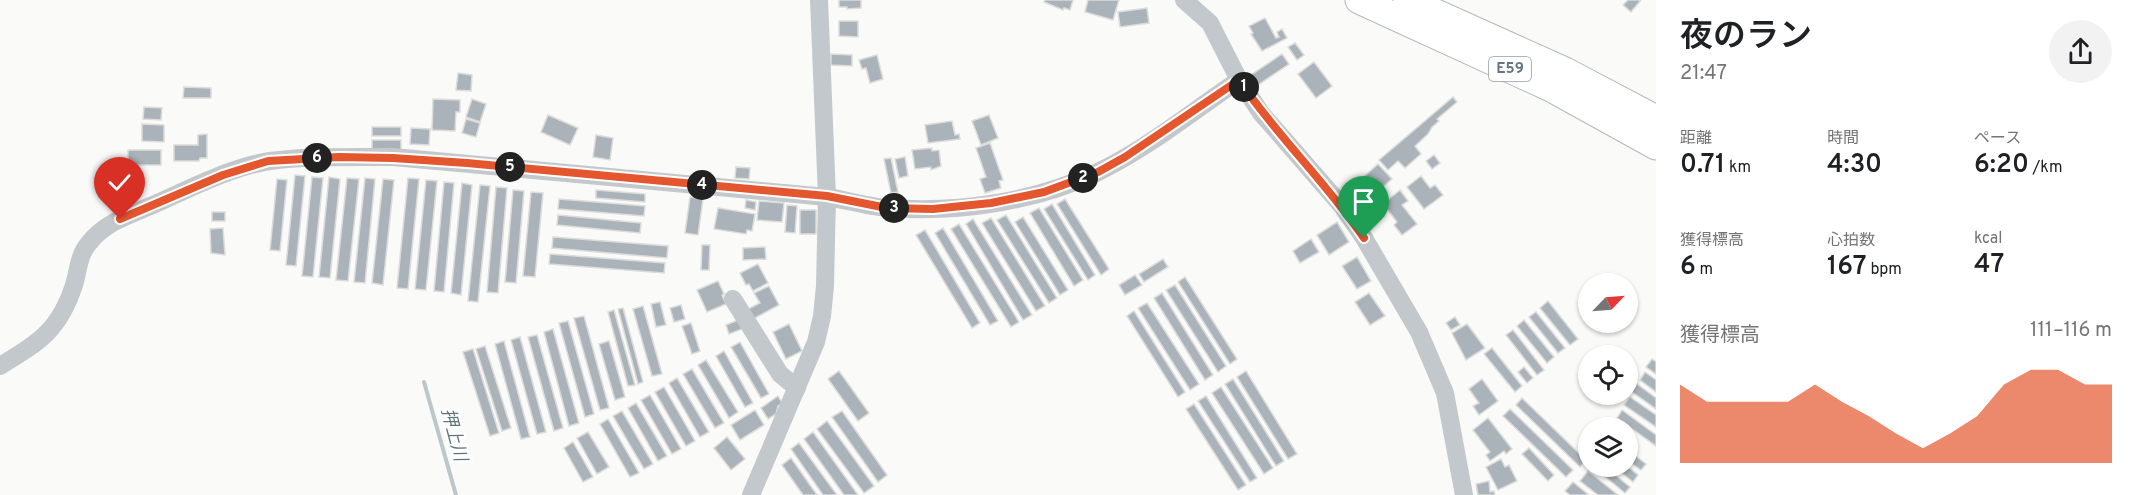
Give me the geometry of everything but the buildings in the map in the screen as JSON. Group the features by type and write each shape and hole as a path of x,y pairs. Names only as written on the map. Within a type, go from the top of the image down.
{"highway":[{"name":"E59","path":"1359,0 1551,88 1656,146"},
{"name":"E59","path":"1407,0 1565,71 1656,119"}],"street":[{"path":"751,495 816,342 822,316 827,196 819,0"},
{"path":"1184,0 1210,23 1239,80 1275,129 1342,206 1364,238 1419,332 1445,393 1464,495"},
{"path":"0,366 54,328 69,299 79,258 89,242 103,230 120,219 203,183 268,161 339,157 393,158 827,196 887,208 933,209 991,203 1044,192 1098,172 1125,157 1239,80"},
{"path":"733,299 780,375 797,388"}],"waterway":[{"name":"押上川","path":"424,382 456,495"}],"route":[{"path":"120,219 223,175 268,161 339,157 467,163 827,196 887,208 933,209 991,203 1044,192 1098,172 1125,157 1239,80 1261,113 1342,206 1364,238"}]}
